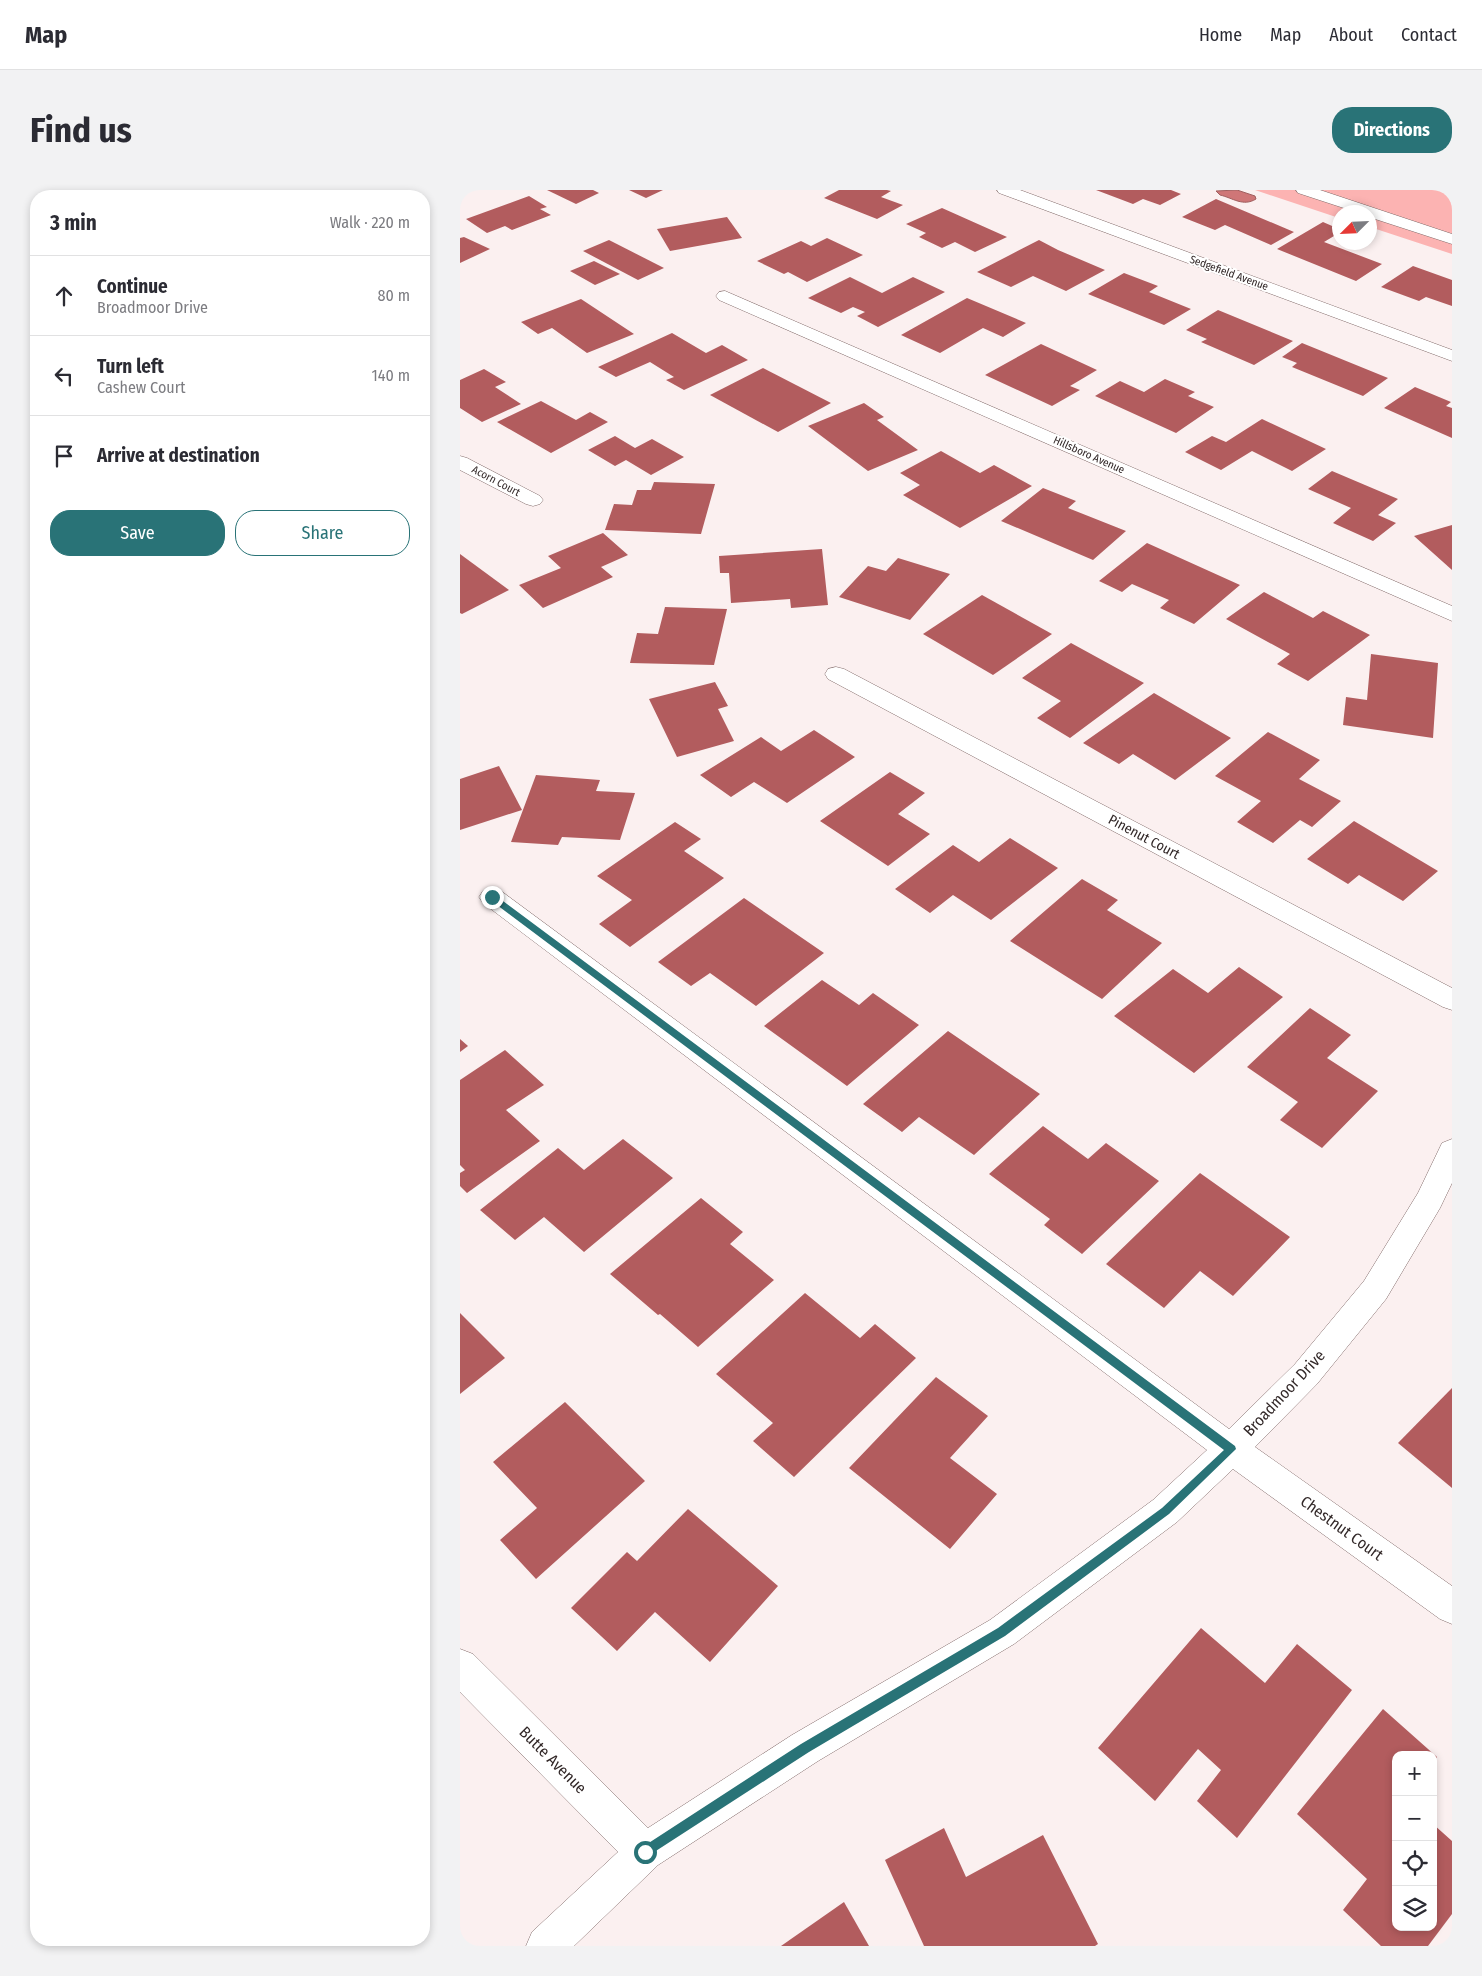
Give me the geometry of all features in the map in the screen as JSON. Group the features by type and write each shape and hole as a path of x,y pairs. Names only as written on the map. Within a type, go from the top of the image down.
{"street":[{"name":"Sedgefield Avenue","path":"1005,190 1452,356"},
{"path":"1304,190 1452,239"},
{"name":"Hillsboro Avenue","path":"726,296 1452,614"},
{"name":"Acorn Court","path":"460,462 533,500"},
{"name":"Pinenut Court","path":"836,674 1452,1000"},
{"name":"Chestnut Court","path":"492,897 1232,1449 1452,1607"},
{"name":"Broadmoor Drive","path":"546,1946 645,1852 805,1748 1002,1632 1165,1511 1232,1449 1306,1374 1375,1290 1430,1199 1452,1151"},
{"name":"Butte Avenue","path":"460,1667 645,1852"}],"shaded area":[{"path":"1237,190 1255,196 1256,199 1242,202 1220,195 1216,191"},
{"path":"1255,190 1452,190 1452,254 1377,229 1377,205 1332,205 1332,216"}],"building":[{"path":"547,190 593,190 599,193 576,204"},
{"path":"629,190 663,190 646,198"},
{"path":"839,190 887,190 891,191 881,197 903,205 877,219 824,198"},
{"path":"1096,190 1171,190 1181,194 1160,205 1143,199 1133,204"},
{"path":"529,196 547,207 540,209 551,215 512,230 505,226 487,233 466,219"},
{"path":"1216,199 1294,232 1271,245 1225,225 1215,230 1182,217"},
{"path":"942,208 1007,237 975,252 955,242 942,248 919,237 926,233 906,224"},
{"path":"727,217 742,238 670,251 657,229"},
{"path":"1323,222 1332,226 1332,237 1324,242 1332,245 1332,250 1345,250 1382,264 1356,281 1277,249"},
{"path":"464,237 490,249 460,263 460,238"},
{"path":"827,238 863,255 807,282 788,272 784,274 757,261 801,241 811,246"},
{"path":"609,240 664,268 638,280 583,251"},
{"path":"1039,240 1105,270 1066,291 1033,276 1011,287 977,272"},
{"path":"594,261 620,274 595,285 570,271"},
{"path":"1413,266 1452,280 1452,306 1426,297 1419,301 1381,287"},
{"path":"1124,273 1158,286 1149,292 1191,309 1164,325 1088,294"},
{"path":"850,277 882,293 913,277 945,292 878,327 857,316 865,312 853,307 841,313 808,298"},
{"path":"967,298 1026,323 1003,337 983,328 940,353 901,335"},
{"path":"581,299 634,334 587,353 552,328 538,334 521,322"},
{"path":"1218,310 1293,341 1254,365 1201,342 1207,339 1186,330"},
{"path":"672,333 706,353 722,345 748,360 684,390 666,380 674,377 650,362 616,377 598,367"},
{"path":"1302,343 1388,378 1363,396 1292,367 1297,363 1282,357"},
{"path":"1041,344 1097,370 1070,386 1080,390 1052,406 985,375"},
{"path":"763,368 831,403 778,432 710,395"},
{"path":"484,369 506,382 495,387 521,404 482,422 460,408 460,380"},
{"path":"1165,379 1195,392 1188,396 1214,407 1176,433 1095,396 1120,381 1144,392"},
{"path":"1415,387 1451,402 1446,406 1452,408 1452,438 1384,408"},
{"path":"541,401 576,420 590,412 608,422 551,453 497,422"},
{"path":"864,403 884,417 877,420 918,450 868,471 808,426"},
{"path":"1262,419 1326,449 1292,471 1252,451 1221,470 1185,452 1212,436 1226,442"},
{"path":"615,436 635,448 652,439 684,457 651,475 626,460 615,466 588,450"},
{"path":"941,451 980,473 994,465 1032,486 960,528 903,495 920,485 900,473"},
{"path":"1332,471 1398,499 1378,515 1396,523 1373,541 1333,523 1351,508 1308,489"},
{"path":"654,482 715,484 701,534 605,530 614,504 632,505 637,490 651,490"},
{"path":"1043,488 1076,501 1068,508 1126,531 1093,560 1001,521"},
{"path":"1452,525 1452,570 1414,536"},
{"path":"603,533 628,555 601,567 613,577 543,608 519,585 561,568 548,556"},
{"path":"1147,543 1240,585 1194,624 1160,608 1169,600 1132,584 1122,592 1099,581"},
{"path":"822,549 828,605 791,608 790,599 731,603 729,573 720,573 719,556"},
{"path":"460,554 509,590 462,614 460,613"},
{"path":"898,558 950,574 910,620 839,597 868,566 886,571"},
{"path":"1264,592 1313,618 1323,611 1370,635 1308,681 1277,664 1290,654 1226,619"},
{"path":"982,595 1052,634 993,675 923,634"},
{"path":"665,607 727,609 714,665 630,663 637,633 658,634"},
{"path":"1071,643 1144,683 1070,738 1037,718 1061,701 1022,678"},
{"path":"1371,654 1438,663 1433,738 1343,725 1346,697 1367,700"},
{"path":"715,682 728,706 718,709 734,741 677,757 649,699"},
{"path":"1154,693 1231,738 1175,780 1133,754 1119,764 1083,743"},
{"path":"814,730 855,757 787,803 754,782 731,797 700,775 761,737 781,751"},
{"path":"1268,732 1320,760 1299,779 1341,801 1312,827 1300,820 1273,843 1237,822 1261,801 1215,776"},
{"path":"499,766 522,810 460,830 460,779"},
{"path":"890,772 925,793 898,814 930,834 888,866 820,821"},
{"path":"536,775 600,780 596,791 635,793 620,840 562,837 558,845 511,842"},
{"path":"1354,821 1438,871 1403,901 1359,875 1348,884 1307,859"},
{"path":"675,822 701,839 684,851 724,878 630,947 599,924 632,900 597,876"},
{"path":"1010,838 1058,868 991,920 953,895 930,913 895,889 953,845 979,862"},
{"path":"1082,879 1118,900 1107,910 1162,943 1102,999 1010,941"},
{"path":"744,898 824,953 756,1006 710,973 691,986 658,962"},
{"path":"1239,967 1283,997 1194,1073 1114,1016 1173,969 1208,993"},
{"path":"822,980 859,1005 873,993 919,1025 847,1086 764,1026"},
{"path":"1310,1008 1351,1035 1327,1058 1378,1091 1322,1148 1280,1120 1298,1102 1247,1067"},
{"path":"948,1031 1040,1094 974,1155 919,1117 902,1132 863,1104"},
{"path":"460,1039 468,1046 460,1052"},
{"path":"505,1050 544,1085 506,1110 540,1141 467,1193 460,1186 460,1173 465,1170 460,1165 460,1080"},
{"path":"1043,1126 1088,1159 1106,1143 1159,1181 1082,1254 1044,1225 1050,1219 989,1174"},
{"path":"623,1139 673,1178 584,1252 544,1217 515,1240 480,1210 558,1148 584,1170"},
{"path":"1200,1173 1290,1237 1233,1296 1200,1271 1164,1308 1106,1264"},
{"path":"701,1198 743,1232 730,1244 774,1280 698,1347 610,1274"},
{"path":"805,1293 860,1338 875,1324 916,1358 794,1477 753,1441 773,1423 716,1374"},
{"path":"460,1313 505,1358 460,1394"},
{"path":"936,1377 988,1416 950,1458 997,1494 950,1549 849,1468"},
{"path":"1452,1388 1452,1488 1398,1443"},
{"path":"565,1402 645,1481 536,1579 500,1540 537,1508 493,1462"},
{"path":"688,1509 778,1586 710,1662 655,1612 617,1651 571,1608 627,1552 637,1561"},
{"path":"1201,1628 1265,1683 1297,1644 1352,1690 1237,1838 1197,1801 1221,1770 1198,1749 1155,1801 1098,1748"},
{"path":"1383,1709 1430,1751 1392,1751 1392,1931 1437,1931 1437,1828 1452,1841 1452,1914 1428,1946 1381,1946 1343,1910 1367,1879 1297,1814"},
{"path":"944,1828 966,1877 1043,1835 1098,1944 1095,1946 924,1946 885,1860"},
{"path":"844,1902 869,1946 781,1946"}],"route":[{"path":"492,897 1232,1449 1165,1511 1002,1632 805,1748 645,1852"}]}
